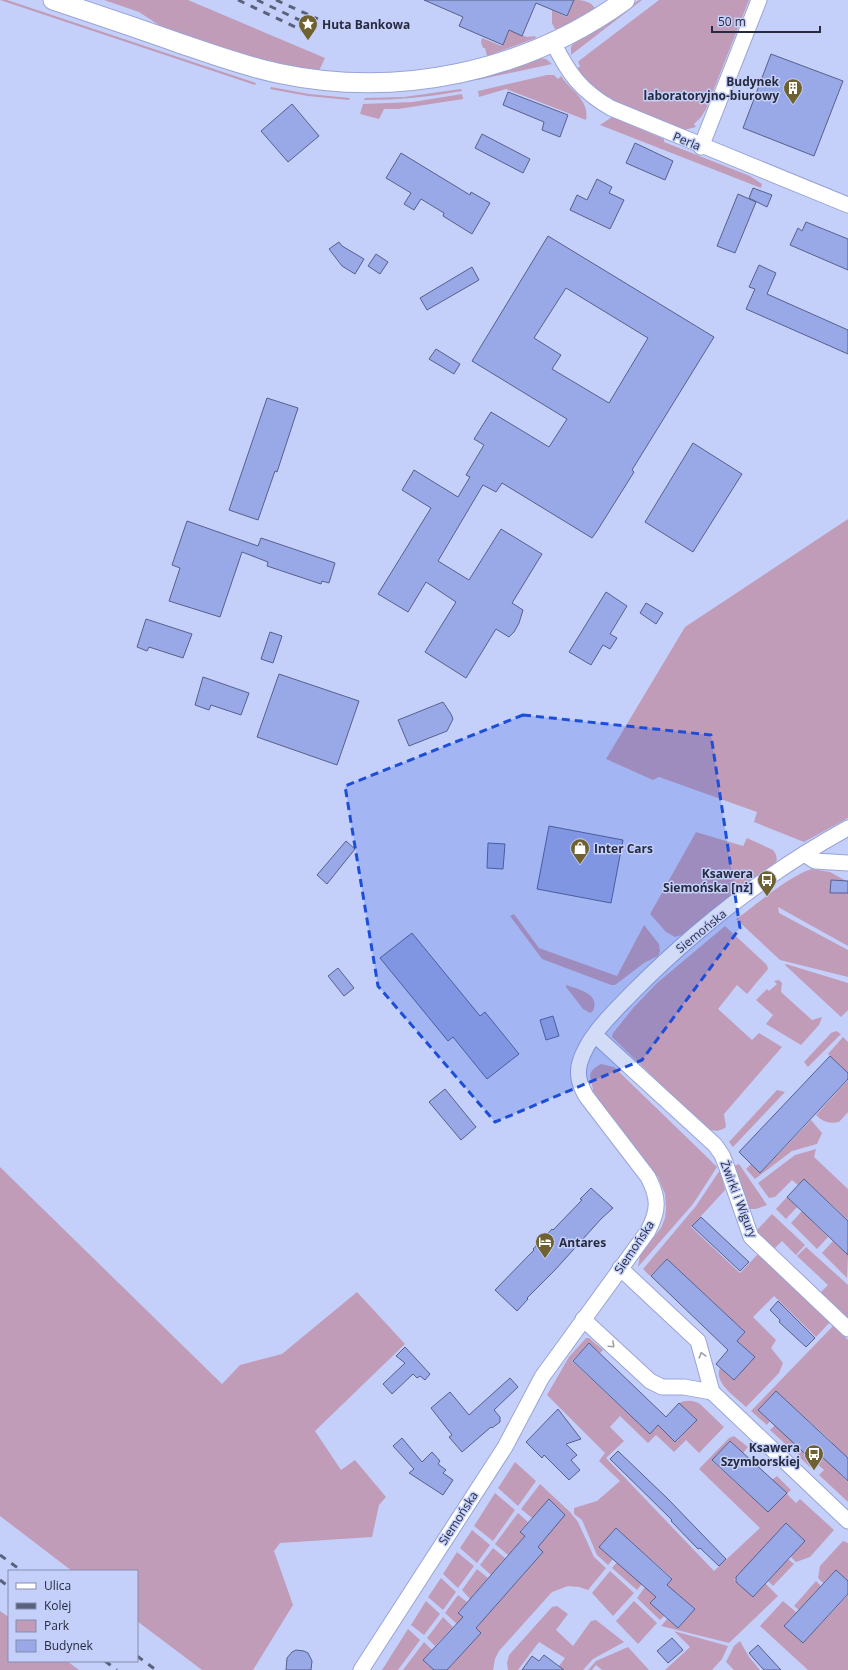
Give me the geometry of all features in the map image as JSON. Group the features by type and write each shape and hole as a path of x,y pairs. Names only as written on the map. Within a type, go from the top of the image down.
{"street":[{"path":"53,0 254,67 328,81 370,83 399,82 443,77 499,63 553,42 589,24 626,0"},
{"path":"701,147 759,0"},
{"name":"Perla","path":"553,42 570,75 603,104 701,147 848,206"},
{"name":"Siemońska","path":"361,1670 504,1447 542,1376 648,1231 654,1220 657,1199 654,1188 648,1177 586,1096 581,1086 578,1076 580,1062 584,1051 595,1034 628,997 675,952 740,899 804,854 848,828"},
{"path":"804,854 815,861 848,863"},
{"name":"Żwirki i Wigury","path":"595,1034 715,1145 722,1155 751,1238 848,1330"},
{"path":"620,1268 698,1341 712,1392 848,1521"},
{"path":"583,1320 650,1381 662,1387 684,1387 712,1392"}],"highlighted area":[{"path":"523,715 711,735 740,928 642,1060 495,1122 378,986 345,786"}],"green space":[{"path":"0,0 7,0 256,83 255,85"},
{"path":"104,0 188,0 325,58 319,71 262,61 165,29 139,12"},
{"path":"574,0 586,1 595,8 557,30 555,29 552,23 552,10 567,17"},
{"path":"639,0 642,0 571,55 571,47 576,40 611,20"},
{"path":"659,0 749,0 706,109 694,124 696,127 684,130 640,114 612,100 587,81 577,69 580,66 578,62 580,60"},
{"path":"510,30 527,37 535,36 536,38 487,56 485,48 483,48 481,42 482,38 502,46"},
{"path":"537,58 546,59 552,64 477,80 479,78"},
{"path":"547,75 554,75 558,79 561,76 579,96 585,107 586,120 506,89 479,97 478,91"},
{"path":"271,87 309,94 350,98 349,100 308,96 270,89"},
{"path":"461,89 462,91 425,96 364,100 365,98 404,97"},
{"path":"462,94 463,99 398,109 384,109 379,119 360,114 363,104 413,102"},
{"path":"612,117 664,139 664,142 750,176 762,184 761,188 600,125"},
{"path":"848,519 848,818 804,842 754,822 757,812 659,777 653,780 606,759 685,627"},
{"path":"696,832 743,846 747,838 773,850 777,861 775,865 682,935 675,937 666,932 650,914"},
{"path":"812,869 830,872 848,882 848,946 778,907 779,913 848,950 848,977 780,960 736,919 794,877"},
{"path":"514,914 539,948 617,976 644,925 659,944 660,952 658,956 644,963 615,985 611,985 542,959 510,916"},
{"path":"725,926 767,965 768,969 747,994 737,985 718,1009 752,1040 759,1033 782,1047 724,1114 726,1127 715,1131 707,1129 612,1037 613,1033 634,1007 657,983"},
{"path":"786,964 848,983 848,1010 841,1017 785,965"},
{"path":"779,980 782,983 781,992 812,1020 822,1017 819,1025 801,1045 766,1024 773,1015 756,1000 767,989 769,991 777,984 774,981"},
{"path":"566,985 591,996 595,1005 593,1011 590,1013 583,1009"},
{"path":"836,1031 841,1034 808,1067 804,1062 831,1033"},
{"path":"843,1037 848,1042 848,1073 828,1054"},
{"path":"601,1064 614,1067 717,1167 693,1204 638,1267 640,1255 661,1228 665,1218 665,1194 658,1177 593,1092 590,1076 592,1071"},
{"path":"848,1080 848,1112 839,1122 829,1123 821,1119 816,1115"},
{"path":"777,1090 785,1092 733,1147 729,1142"},
{"path":"811,1120 822,1133 817,1144 792,1151 755,1179 746,1169 751,1164 760,1173"},
{"path":"816,1149 814,1157 848,1189 848,1220 804,1179 798,1185 792,1180 775,1197 769,1198 758,1183 795,1155"},
{"path":"739,1164 767,1205 756,1209 747,1209 734,1166"},
{"path":"0,1167 222,1384 240,1365 282,1354 357,1292 405,1344 315,1431 341,1470 355,1460 386,1497 379,1505 372,1537 280,1543 274,1551 293,1605 253,1670 202,1670 138,1622 138,1570 71,1570 0,1516"},
{"path":"720,1170 725,1190 691,1227 740,1273 758,1254 830,1322 816,1337 774,1296 753,1317 776,1340 771,1348 783,1363 779,1373 746,1407 727,1390 720,1379 719,1374 720,1368 734,1380 755,1357 737,1341 745,1332 667,1259 650,1276 643,1269 696,1206"},
{"path":"787,1197 797,1207 786,1219 776,1209"},
{"path":"802,1211 828,1237 817,1249 791,1223"},
{"path":"772,1214 805,1245 796,1255 782,1241 774,1249 759,1236 757,1230"},
{"path":"833,1241 848,1255 847,1278 822,1253"},
{"path":"806,1247 848,1285 848,1319 820,1293 828,1285 797,1256"},
{"path":"833,1326 848,1340 848,1456 836,1470 848,1482 848,1502 819,1475 824,1470 815,1462 810,1467 797,1455 802,1450 814,1462 832,1442 776,1391 758,1410 770,1421 767,1425 751,1411"},
{"path":"586,1338 589,1338 603,1350 600,1353 589,1343 572,1361 650,1434 658,1425 676,1442 697,1420 679,1403 687,1401 700,1404 724,1427 699,1453 686,1440 674,1452 656,1435 648,1443 620,1416 610,1427 624,1441 606,1458 714,1571 760,1528 699,1469 729,1438 734,1436 748,1447 743,1453 729,1441 712,1461 768,1512 787,1493 772,1480 777,1476 791,1490 787,1494 796,1503 800,1499 834,1530 810,1557 796,1562 790,1556 805,1541 786,1523 734,1580 753,1597 765,1583 778,1596 729,1643 661,1626 667,1619 678,1628 695,1609 667,1585 672,1578 616,1528 599,1547 613,1559 608,1565 597,1555 582,1520 574,1514 574,1508 597,1501 620,1481 599,1461 605,1453 547,1395 569,1357"},
{"path":"775,1425 798,1446 793,1451 770,1430"},
{"path":"515,1462 536,1481 518,1506 498,1488"},
{"path":"540,1484 570,1512 578,1522 594,1557 606,1568 588,1590 568,1586 552,1592 499,1651 495,1659 493,1670 447,1670 481,1633 476,1628 543,1552 538,1547 549,1499 532,1518 521,1509"},
{"path":"495,1493 515,1510 493,1541 474,1526"},
{"path":"518,1513 528,1522 520,1531 525,1536 508,1555 495,1544"},
{"path":"472,1530 490,1545 477,1563 460,1548"},
{"path":"843,1541 848,1543 848,1581 836,1570 823,1583 818,1578 820,1566"},
{"path":"493,1548 505,1558 491,1575 480,1565"},
{"path":"457,1552 474,1566 458,1588 443,1574"},
{"path":"788,1559 794,1564 773,1586 768,1581"},
{"path":"617,1562 642,1584 637,1590 612,1568"},
{"path":"477,1569 488,1578 470,1599 462,1590"},
{"path":"610,1571 634,1593 613,1616 592,1593"},
{"path":"441,1578 456,1592 443,1610 428,1597"},
{"path":"816,1581 821,1586 799,1610 794,1606"},
{"path":"645,1587 656,1597 651,1603 664,1616 660,1620 637,1598"},
{"path":"458,1595 467,1602 458,1612 463,1617 457,1624 445,1613"},
{"path":"848,1595 848,1670 808,1670 760,1626 783,1601 796,1612 784,1626 803,1643"},
{"path":"426,1601 440,1614 424,1635 411,1625"},
{"path":"634,1601 657,1623 638,1644 616,1621"},
{"path":"557,1606 568,1614 556,1630 573,1646 591,1621 596,1620 624,1642 593,1659 583,1670 556,1670 565,1658 539,1642 518,1670 508,1670 507,1663 509,1655 552,1607"},
{"path":"0,1611 8,1616 8,1662 68,1662 79,1670 0,1670"},
{"path":"443,1617 453,1627 435,1646 427,1638"},
{"path":"408,1629 420,1640 398,1670 382,1670"},
{"path":"674,1631 728,1646 722,1659 712,1670 665,1670 690,1647"},
{"path":"740,1641 749,1657 760,1670 734,1670 726,1662 734,1646"},
{"path":"424,1642 432,1650 423,1660 434,1670 403,1670"},
{"path":"628,1647 649,1670 602,1670 596,1665 592,1670 588,1670 596,1661"}],"building":[{"path":"424,0 574,0 567,16 536,3 522,36 509,30 503,45 459,26 463,17"},
{"name":"Budynek laboratoryjno-biurowy","path":"771,54 843,81 814,156 743,128"},
{"path":"508,92 568,115 560,137 542,130 544,122 503,105"},
{"path":"292,104 319,136 288,162 261,131"},
{"path":"482,134 530,159 523,173 475,148"},
{"path":"635,143 673,161 665,180 626,163"},
{"path":"401,153 470,195 471,192 490,203 472,234 443,216 444,213 421,199 414,210 404,204 411,193 386,178"},
{"path":"597,179 612,187 609,193 624,200 610,229 570,210 577,195 587,200"},
{"path":"753,188 772,195 767,207 749,198"},
{"path":"738,194 756,202 735,253 717,246"},
{"path":"806,222 848,239 848,270 790,245 798,228 802,231"},
{"path":"548,236 714,337 632,470 634,472 592,538 502,483 496,492 483,485 438,561 469,580 501,529 542,554 512,603 523,610 519,623 514,632 509,637 496,629 466,678 425,652 456,602 426,582 408,612 378,594 431,508 402,490 414,470 458,497 470,477 466,475 484,445 474,439 491,412 549,447 567,419 472,361","holes":["566,288 648,338 609,403 552,369 561,355 534,338"]},
{"path":"339,242 342,246 364,259 355,274 342,266 329,249"},
{"path":"376,254 388,262 380,274 368,266"},
{"path":"759,265 776,273 767,294 848,330 848,354 746,309 755,289 749,287"},
{"path":"472,267 479,280 427,310 420,298"},
{"path":"436,349 460,364 454,374 429,359"},
{"path":"267,398 298,408 277,472 275,471 258,520 229,510"},
{"path":"693,443 742,474 693,552 645,522"},
{"path":"187,521 258,546 261,538 335,563 329,583 322,581 321,584 267,566 268,562 242,552 220,617 169,601 180,568 172,565"},
{"path":"606,592 627,606 610,634 617,638 610,649 603,645 591,665 569,652"},
{"path":"646,603 663,613 656,624 640,613"},
{"path":"146,619 192,634 183,658 149,647 147,651 137,647"},
{"path":"270,632 282,636 273,663 261,659"},
{"path":"279,674 359,701 337,765 257,737"},
{"path":"203,677 249,693 241,715 211,705 209,710 195,705"},
{"path":"443,702 453,719 447,731 409,746 398,720"},
{"name":"Inter Cars","path":"549,826 623,840 611,903 537,889"},
{"path":"346,841 355,849 327,884 317,875"},
{"path":"488,843 505,844 503,869 487,868"},
{"path":"831,880 848,881 848,893 830,893"},
{"path":"412,933 480,1016 485,1012 519,1054 487,1079 453,1037 448,1041 380,958"},
{"path":"338,968 354,988 344,996 328,976"},
{"path":"553,1016 559,1036 546,1040 540,1020"},
{"path":"830,1056 848,1073 848,1079 760,1173 739,1152"},
{"path":"445,1089 476,1127 461,1140 429,1102"},
{"path":"804,1179 848,1221 848,1255 787,1197"},
{"path":"591,1188 613,1208 527,1298 528,1299 517,1311 495,1290 552,1229 553,1230 582,1200 580,1199"},
{"path":"701,1217 749,1262 740,1271 692,1226"},
{"path":"667,1259 745,1332 737,1341 755,1357 734,1380 716,1364 728,1350 651,1276"},
{"path":"778,1301 815,1338 806,1347 779,1322 780,1320 770,1310"},
{"path":"589,1343 666,1417 679,1403 697,1420 675,1442 658,1425 650,1434 573,1361"},
{"path":"405,1347 430,1374 425,1380 420,1376 417,1378 413,1374 392,1394 383,1384 405,1363 396,1356"},
{"path":"510,1378 518,1387 494,1410 500,1417 500,1422 492,1428 491,1427 462,1452 449,1437 452,1435 431,1408 450,1392 469,1415"},
{"path":"776,1391 848,1458 848,1481 820,1455 814,1462 758,1410"},
{"path":"558,1409 581,1439 566,1444 577,1455 571,1460 580,1470 569,1480 544,1455 542,1458 526,1442"},
{"path":"402,1438 422,1462 432,1452 440,1461 438,1464 446,1470 443,1473 453,1480 443,1495 409,1473 414,1469 393,1446"},
{"path":"730,1441 787,1493 768,1512 712,1460"},
{"path":"618,1451 668,1499 726,1559 719,1566 700,1548 698,1549 671,1521 672,1520 610,1459"},
{"path":"549,1499 565,1515 538,1547 543,1552 476,1628 481,1633 447,1670 434,1670 423,1660 463,1617 458,1613 525,1536 520,1532"},
{"path":"786,1523 805,1541 753,1597 736,1582 736,1577"},
{"path":"616,1528 672,1579 667,1585 695,1609 678,1628 650,1603 656,1597 599,1547"},
{"path":"836,1570 848,1581 848,1594 803,1643 784,1626"},
{"path":"672,1638 683,1650 668,1663 657,1651"},
{"path":"758,1645 781,1670 764,1670 749,1653"},
{"path":"296,1650 308,1653 312,1661 311,1670 286,1670 287,1658"},
{"path":"544,1655 564,1670 522,1670 532,1656 539,1661"}],"railway":[{"path":"238,0 310,34"},
{"path":"257,0 314,27"},
{"path":"276,0 318,19"},
{"path":"0,1555 21,1570"},
{"path":"0,1580 8,1586"},
{"path":"138,1657 156,1670"},
{"path":"106,1662 117,1670"}],"place":[{"name":"Huta Bankowa","path":"308,41"},
{"name":"Budynek laboratoryjno-biurowy","path":"793,105"},
{"name":"Inter Cars","path":"580,865"},
{"name":"Ksawera Siemońska [nż]","path":"767,897"},
{"name":"Antares","path":"545,1259"},
{"name":"Ksawera Szymborskiej","path":"814,1471"}]}
